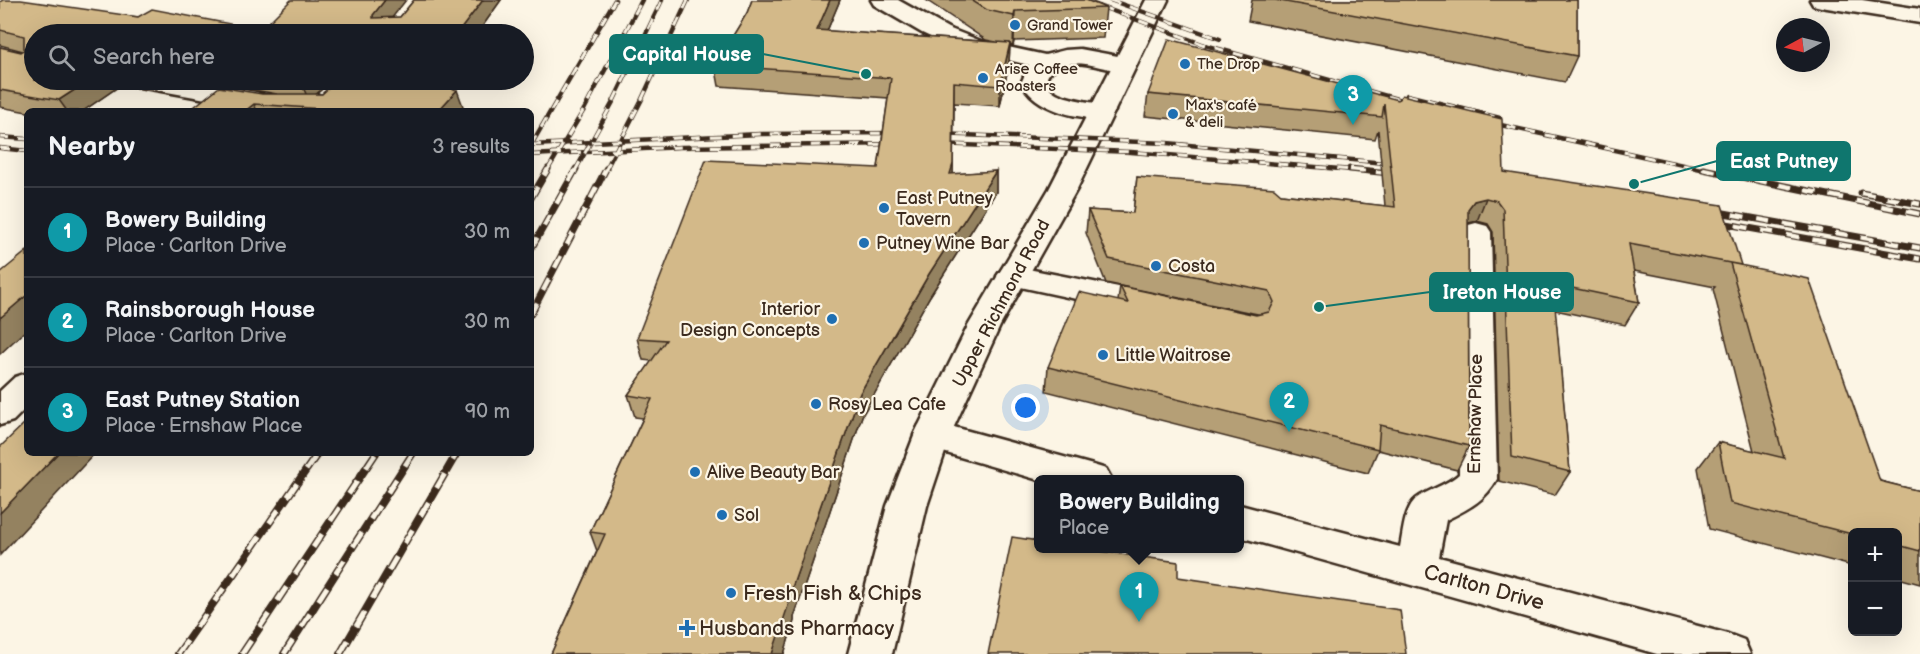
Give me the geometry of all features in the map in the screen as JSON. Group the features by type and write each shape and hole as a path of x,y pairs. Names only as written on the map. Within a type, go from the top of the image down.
{"main road":[{"path":"882,0 959,41 1046,63"},
{"name":"Upper Richmond Road","path":"870,654 907,506 932,435 984,326 1063,189 1157,0"},
{"path":"1821,0 1893,6 1920,16"},
{"path":"1102,111 1050,99 1036,87 1034,79 1036,71 1046,63 1063,57 1107,59 1125,64"},
{"path":"196,90 282,105"},
{"name":"Ernshaw Place","path":"1416,569 1428,511 1462,494 1478,479 1476,232"},
{"path":"1012,276 1194,314"},
{"path":"0,412 24,389"},
{"path":"932,435 1075,475"},
{"name":"Carlton Drive","path":"1244,522 1728,654"}],"building":[{"path":"21,0 138,17 152,9 230,24 24,24 24,36 0,30 0,2"},
{"path":"291,0 385,0 373,18 400,17 414,0 483,0 465,24 267,24"},
{"path":"752,0 830,0 817,30 1010,43 1000,86 954,82 953,164 950,174 996,171 929,274 860,393 788,599 790,600 772,654 551,654 605,534 590,532 652,399 628,395 666,340 637,338 706,160 878,168 891,78 715,65 747,13"},
{"path":"971,0 1086,0 1106,8 1015,11 1014,16 987,10"},
{"path":"1275,0 1577,0 1577,56"},
{"path":"1169,39 1398,100 1402,95 1502,119 1504,172 1722,205 1741,265 1629,244 1639,302 1553,284 1570,472 1512,457 1503,209 1497,201 1486,198 1474,201 1468,209 1469,446 1380,425 1378,449 1048,367 1079,292 1128,303 1120,286 1256,315 1269,312 1274,302 1269,291 1109,259 1088,210 1133,213 1137,177 1274,188 1281,194 1395,207 1384,104 1382,117 1148,94"},
{"path":"0,47 21,52 24,50 24,90 74,90 59,100 0,90"},
{"path":"215,90 237,90 262,94 322,94 326,90 457,90 441,108 310,108 254,104 249,108 193,108"},
{"path":"24,253 24,298 0,318 0,273"},
{"path":"1730,263 1809,279 1880,481 1920,491 1920,551 1902,546 1902,528 1848,528 1848,533 1730,503 1718,442 1784,458"},
{"path":"24,424 24,456 55,456 0,513 0,447"},
{"path":"1012,537 1034,540 1034,553 1114,553 1178,562 1178,577 1400,610 1406,654 988,654"}],"railway":[{"path":"534,140 615,0"},
{"path":"564,143 642,0"},
{"path":"591,142 613,102 662,0"},
{"path":"621,141 688,0"},
{"path":"1083,0 1205,45 1415,104"},
{"path":"1110,0 1220,39"},
{"path":"1407,95 1500,118"},
{"path":"1487,122 1710,171"},
{"path":"621,141 760,134 899,133"},
{"path":"938,134 1167,143 1396,164"},
{"path":"0,137 24,139"},
{"path":"591,142 621,141"},
{"path":"616,150 621,141"},
{"path":"564,143 591,142"},
{"path":"585,152 591,142"},
{"path":"558,154 564,143"},
{"path":"534,145 564,143"},
{"path":"616,150 681,147 899,144"},
{"path":"938,144 1131,152 1365,171"},
{"path":"0,148 24,151"},
{"path":"585,152 616,150"},
{"path":"605,171 616,150"},
{"path":"558,154 585,152"},
{"path":"575,171 585,152"},
{"path":"534,155 558,154"},
{"path":"547,171 558,154"},
{"path":"534,193 548,169"},
{"path":"534,244 576,169"},
{"path":"534,308 606,169"},
{"path":"1350,169 1399,174"},
{"path":"1703,169 1920,214"},
{"path":"1861,193 1920,204"},
{"path":"1707,210 1920,248"},
{"path":"1710,221 1920,259"},
{"path":"178,654 316,456"},
{"path":"242,654 374,456"},
{"path":"284,654 411,456"},
{"path":"340,654 455,456"}],"place":[{"name":"Grand Tower","path":"1015,25"},
{"name":"The Drop","path":"1185,64"},
{"name":"Capital House","path":"866,74"},
{"name":"Arise Coffee Roasters","path":"983,78"},
{"name":"Max's café & deli","path":"1173,114"},
{"name":"East Putney Station","path":"1353,125"},
{"name":"East Putney","path":"1634,184"},
{"name":"East Putney Tavern","path":"884,208"},
{"name":"Putney Wine Bar","path":"864,243"},
{"name":"Costa","path":"1156,266"},
{"name":"Ireton House","path":"1319,307"},
{"name":"Interior Design Concepts","path":"832,319"},
{"name":"Little Waitrose","path":"1103,355"},
{"name":"Rosy Lea Cafe","path":"816,404"},
{"name":"Rainsborough House","path":"1289,432"},
{"name":"Alive Beauty Bar","path":"695,472"},
{"name":"Sol","path":"722,515"},
{"name":"Fresh Fish & Chips","path":"731,593"},
{"name":"Bowery Building","path":"1139,622"},
{"name":"Husbands Pharmacy","path":"687,628"}]}
